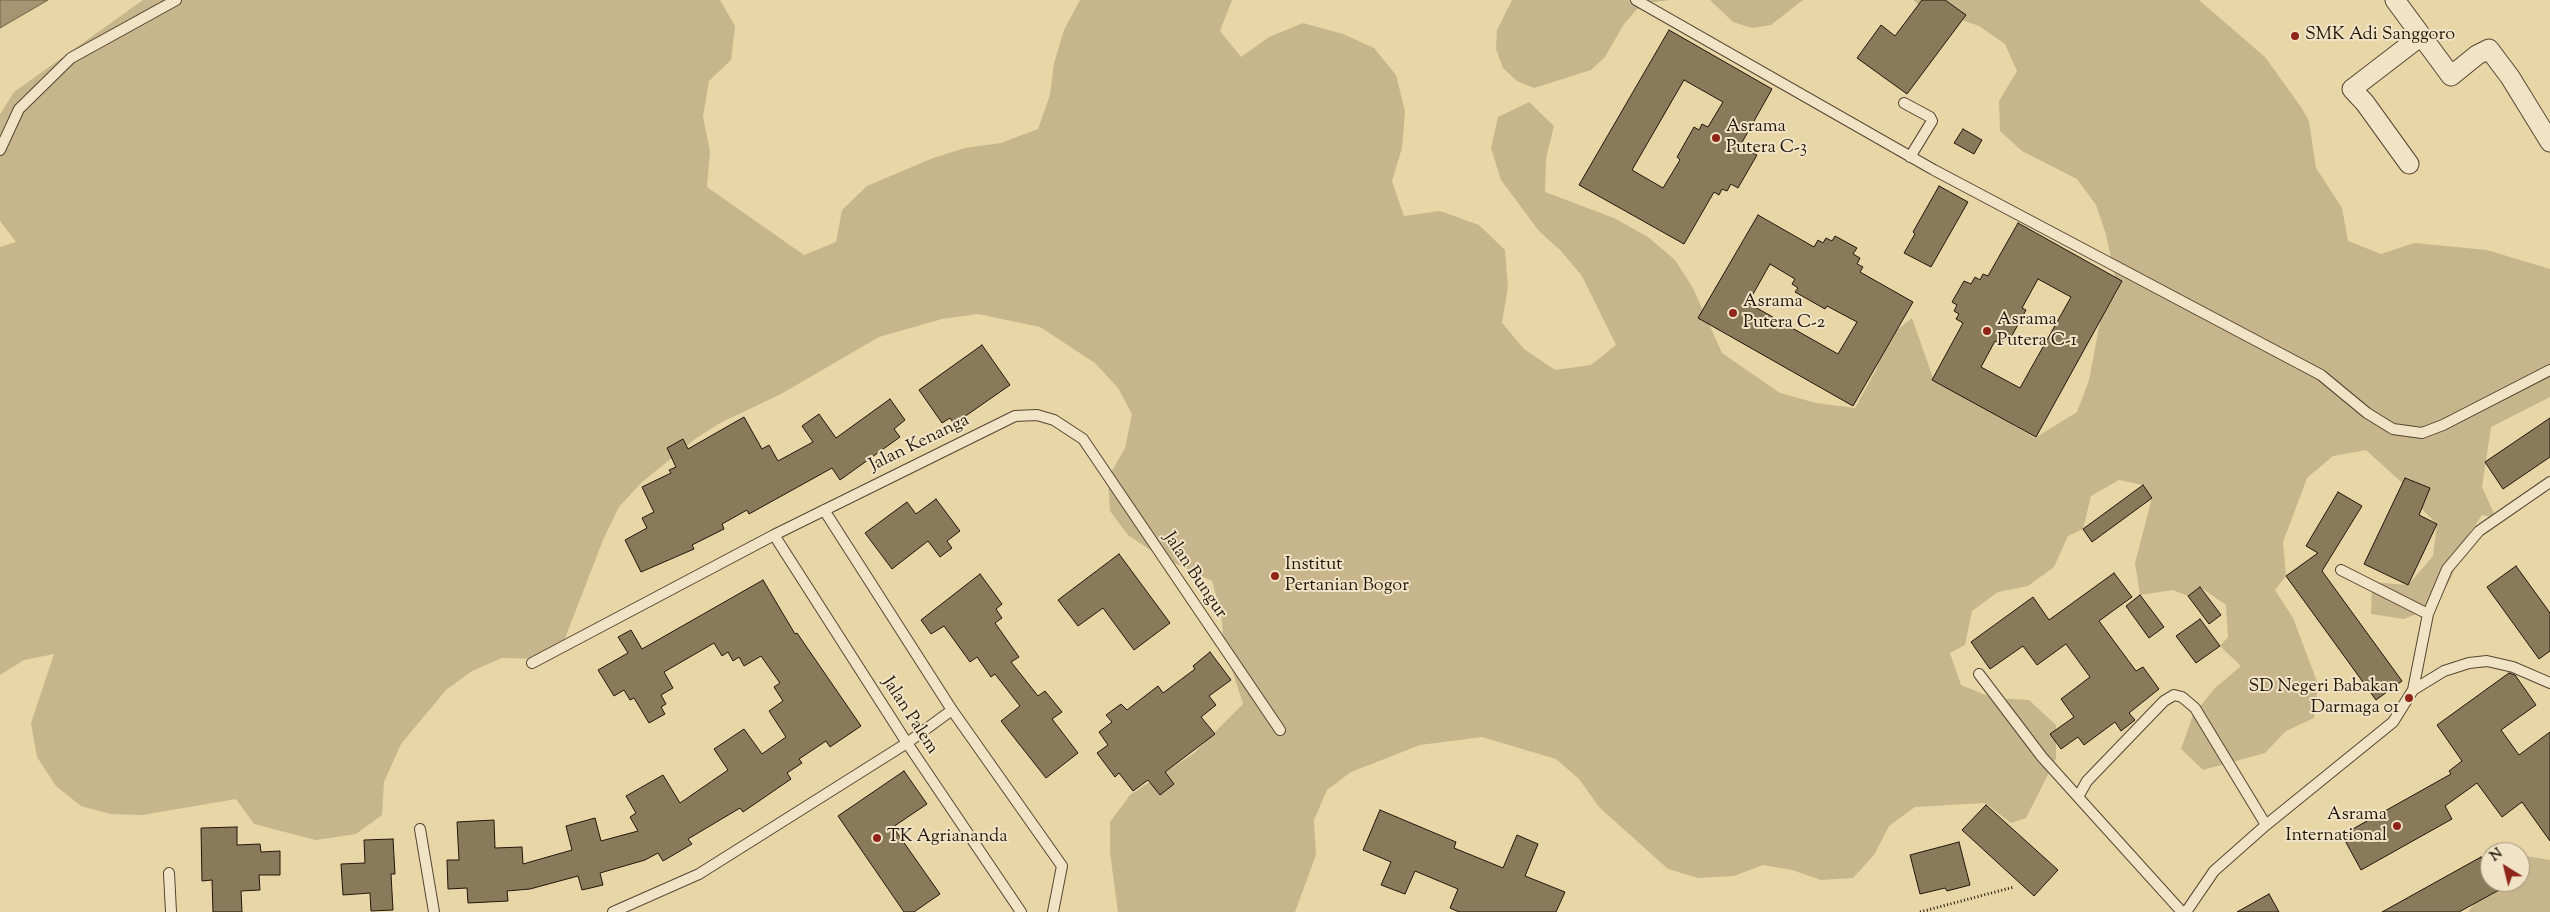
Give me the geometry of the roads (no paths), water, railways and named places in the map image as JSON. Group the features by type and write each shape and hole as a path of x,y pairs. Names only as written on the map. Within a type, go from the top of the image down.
{"street":[{"path":"2396,0 2451,76 2477,55 2489,50 2510,77 2550,142"},
{"path":"2410,164 2365,103 2352,89 2422,36"}],"lane":[{"path":"0,150 20,109 71,58 176,0"},
{"path":"1636,0 1910,156 2321,375 2367,413 2394,429 2422,433 2436,428 2550,370"},
{"path":"1904,104 1930,117 1932,121 1910,156"},
{"name":"Jalan Kenanga","path":"532,663 774,535 1015,416 1037,415 1054,420 1082,439"},
{"name":"Jalan Bungur","path":"1082,439 1280,730"},
{"path":"2186,912 2214,871 2393,722 2414,690 2428,614 2447,569 2479,531 2550,482"},
{"path":"824,510 952,710 1062,866 1053,912"},
{"name":"Jalan Palem","path":"774,535 907,743 1021,912"},
{"path":"2341,570 2428,614"},
{"path":"2414,690 2444,672 2469,663 2486,661 2513,667 2550,683"},
{"path":"1978,674 2042,757 2182,912"},
{"path":"2078,797 2087,781 2164,701 2174,696 2182,696 2195,708 2266,826"},
{"path":"613,912 699,874 907,743 952,710"},
{"path":"420,829 434,912"},
{"path":"169,873 171,912"}],"place":[{"name":"SMK Adi Sanggoro","path":"2295,36"},
{"name":"Asrama Putera C-3","path":"1716,138"},
{"name":"Asrama Putera C-2","path":"1733,313"},
{"name":"Asrama Putera C-1","path":"1987,331"},
{"name":"Institut Pertanian Bogor","path":"1275,576"},
{"name":"SD Negeri Babakan Darmaga 01","path":"2409,698"},
{"name":"Asrama International","path":"2397,826"},
{"name":"TK Agriananda","path":"877,838"}]}
